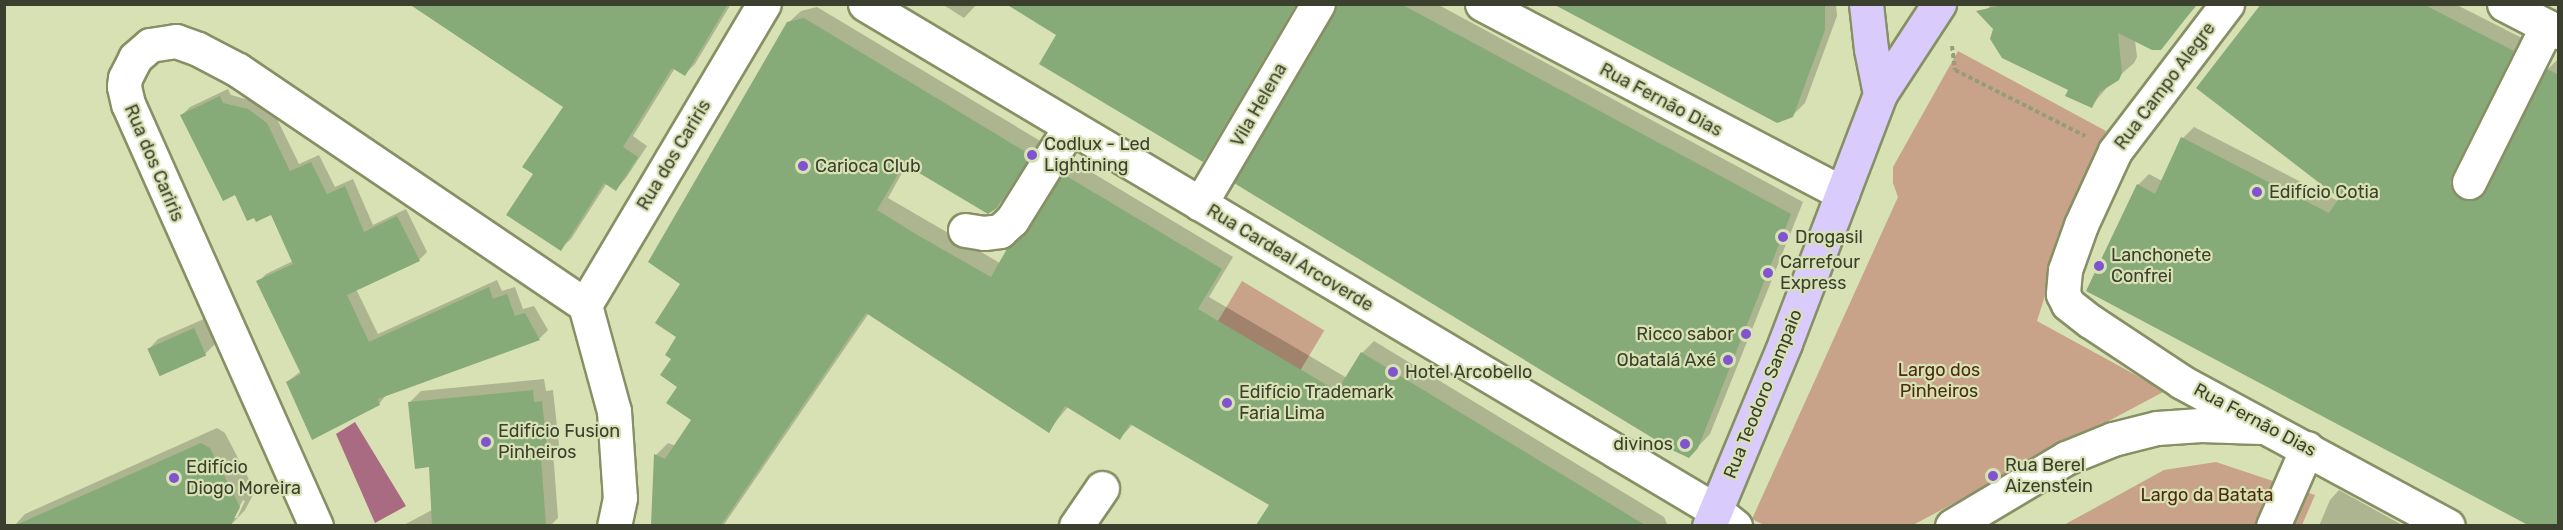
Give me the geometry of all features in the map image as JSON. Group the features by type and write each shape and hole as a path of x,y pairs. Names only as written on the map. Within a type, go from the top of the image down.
{"main road":[{"path":"1866,4 1870,49 1880,94"},
{"name":"Rua Teodoro Sampaio","path":"1720,520 1880,94 1939,4"}],"street":[{"name":"Rua dos Cariris","path":"316,525 135,124 123,86 130,67 141,50 159,42 176,41 198,49 237,70 585,305 764,4"},
{"name":"Rua Cardeal Arcoverde","path":"865,4 1200,204 1720,520"},
{"name":"Vila Helena","path":"1200,204 1318,4"},
{"name":"Rua Fernão Dias","path":"1482,4 1842,193"},
{"name":"Rua Campo Alegre","path":"2068,304 2063,294 2065,270 2080,225 2115,151 2228,4"},
{"path":"2469,182 2553,29 2504,4"},
{"path":"966,230 984,233 1000,231 1012,220 1070,128"},
{"name":"Rua Fernão Dias","path":"2068,304 2182,382 2448,525"},
{"path":"585,305 614,411 620,498 614,525"},
{"path":"1952,525 2066,458 2113,440 2157,428 2201,425 2268,427"},
{"path":"2273,525 2307,448"},
{"path":"1076,525 1102,488"}],"path":[{"path":"1952,37 1954,70 2115,151"}],"green space":[{"name":"Largo dos Pinheiros","path":"1958,51 2106,131 2066,230 2037,321 2165,391 1913,525 1766,526 1752,519 1898,197 1893,183 1893,167"},
{"path":"1242,281 1324,330 1300,371 1218,321"},
{"name":"Largo da Batata","path":"2216,462 2315,495 2302,525 2062,526 2164,470"}],"shaded area":[{"path":"355,422 406,506 375,523 336,434"}],"building":[{"path":"409,4 728,4 685,76 672,68 623,147 638,157 616,191 604,183 561,251 506,215 533,174 522,167 563,107"},
{"path":"1006,4 1296,4 1203,162 1039,64 1056,35"},
{"path":"1337,4 1401,4 1791,214 1698,448 1689,458 1234,183 1334,14"},
{"path":"1553,4 1825,4 1825,30 1793,117 1777,123"},
{"path":"2007,4 2197,4 2161,50 2152,50 2118,33 2122,73 2119,80 2100,92 2092,108 2065,96 2068,90 2002,58 1990,39 1993,29 1976,11"},
{"path":"2261,4 2423,4 2514,51 2452,174 2450,183 2453,192 2461,199 2471,201 2479,198 2485,191 2547,69 2559,75 2559,525 2528,525 2086,291 2137,184 2155,194 2181,137 2329,213 2339,198 2196,88"},
{"path":"804,18 1031,155 997,208 988,214 904,164 877,210 914,233 991,277 1008,247 1028,230 1063,174 1222,269 1198,309 1337,391 1361,352 1645,525 1256,525 1269,505 1130,424 1120,440 1065,406 1049,433 866,313 721,525 651,525 654,454 665,459 691,420 666,403 677,387 660,375 671,359 665,355 676,337 655,323 680,284 648,262 787,22"},
{"path":"220,96 223,103 248,109 267,123 290,171 311,162 327,194 345,186 364,232 397,216 420,261 347,295 369,342 489,287 493,299 507,294 515,316 525,313 540,340 378,399 380,405 312,440 286,382 301,374 256,281 293,264 271,215 256,222 254,218 247,221 235,195 223,201 180,115"},
{"path":"194,328 206,355 160,376 147,349"},
{"name":"Edifício Fusion Pinheiros","path":"533,390 534,402 542,401 548,458 541,459 546,525 432,525 429,467 415,469 408,402"},
{"name":"Edifício Diogo Moreira","path":"201,443 210,448 240,507 231,525 16,525"}],"place":[{"name":"Codlux - Led Lightining","path":"1032,155"},
{"name":"Carioca Club","path":"803,166"},
{"name":"Edifício Cotia","path":"2257,192"},
{"name":"Drogasil","path":"1783,237"},
{"name":"Lanchonete Confrei","path":"2099,266"},
{"name":"Carrefour Express","path":"1768,273"},
{"name":"Ricco sabor","path":"1746,334"},
{"name":"Obatalá Axé","path":"1728,360"},
{"name":"Hotel Arcobello","path":"1393,372"},
{"name":"Edifício Trademark Faria Lima","path":"1227,403"},
{"name":"Edifício Fusion Pinheiros","path":"486,442"},
{"name":"divinos","path":"1685,444"},
{"name":"Rua Berel Aizenstein","path":"1993,476"},
{"name":"Edifício Diogo Moreira","path":"174,478"}]}
